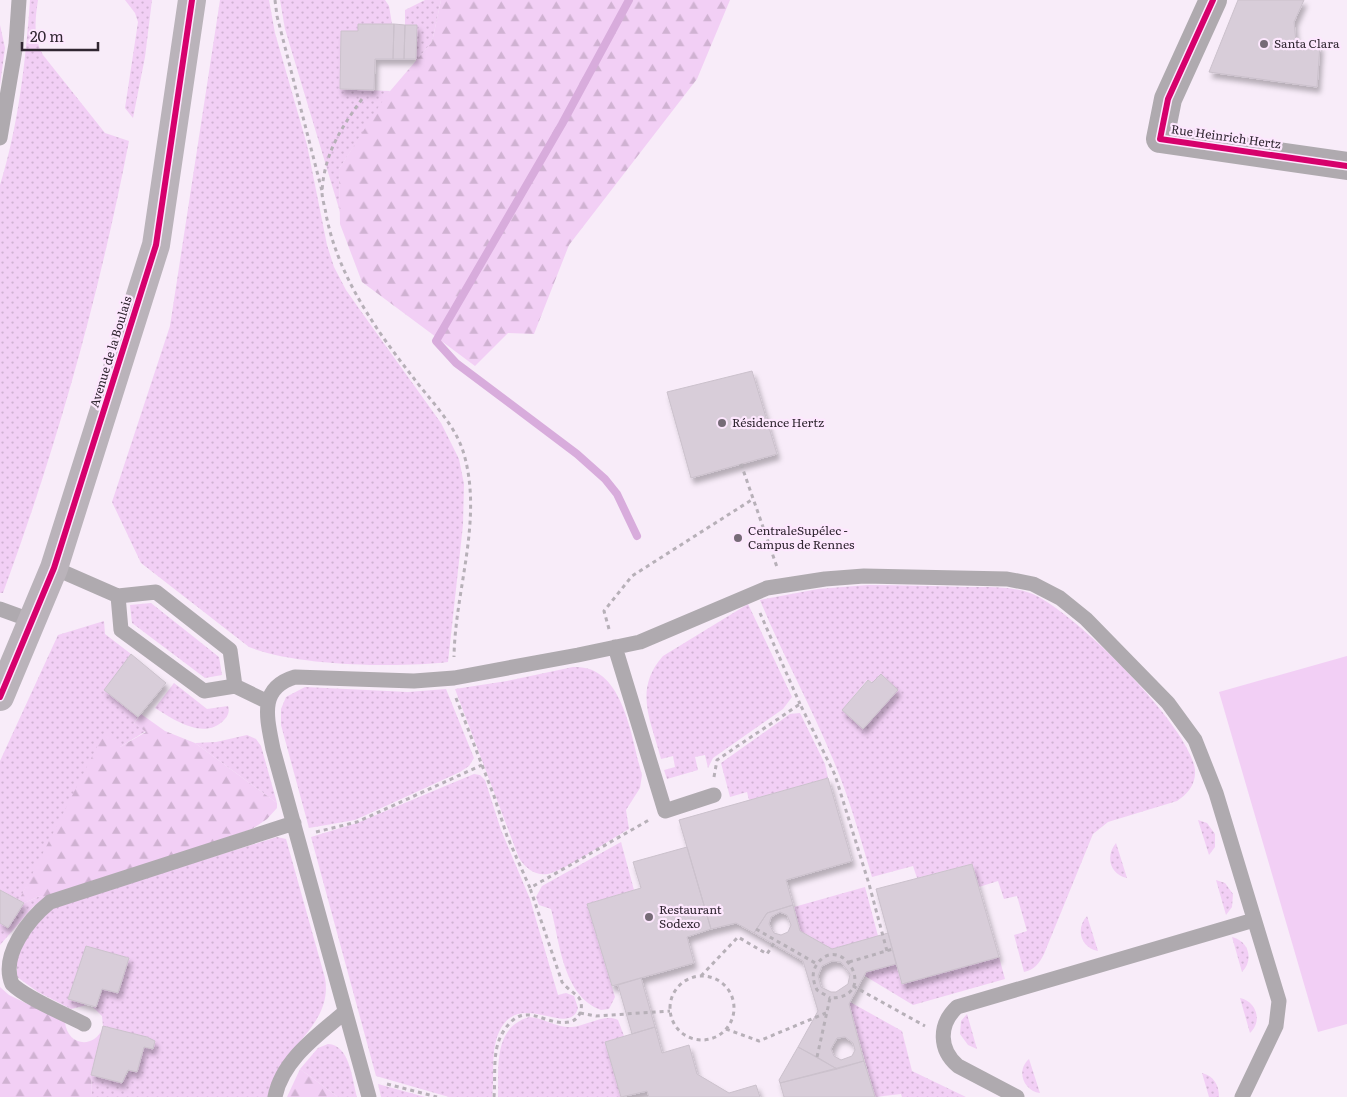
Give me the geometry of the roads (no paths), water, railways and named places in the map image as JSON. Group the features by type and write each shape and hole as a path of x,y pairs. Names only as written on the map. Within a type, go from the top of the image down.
{"street":[{"name":"Avenue de la Boulais","path":"0,697 54,568 156,245 192,0"},
{"name":"Rue Heinrich Hertz","path":"1213,0 1168,98 1160,139 1347,166"}],"lane":[{"path":"0,138 16,44 19,0"},
{"path":"54,568 118,596 156,592 230,650 235,686"},
{"path":"369,1097 273,749 267,721 268,702 273,688 295,677 398,681 454,678 640,642 752,594 777,586 826,579 874,576 1014,580 1033,584 1060,598 1086,619 1180,717 1195,740 1216,793 1276,992 1279,1010 1276,1026 1242,1097"},
{"path":"118,596 121,630 204,691 235,686 268,702"},
{"path":"0,609 33,622"},
{"path":"615,647 666,811 714,796"},
{"path":"84,1024 23,992 7,976 4,966 6,954 17,934 31,918 50,902 296,827"},
{"path":"1017,1097 958,1066 946,1052 943,1036 946,1021 957,1007 1254,920"},
{"path":"275,1097 285,1071 306,1045 345,1012"}],"waterway":[{"path":"629,0 562,124 436,341 456,363 577,454 605,479 617,494 637,536"}],"place":[{"name":"Santa Clara","path":"1264,44"},
{"name":"Résidence Hertz","path":"722,423"},
{"name":"CentraleSupélec - Campus de Rennes","path":"738,538"},
{"name":"Restaurant Sodexo","path":"649,917"}]}
